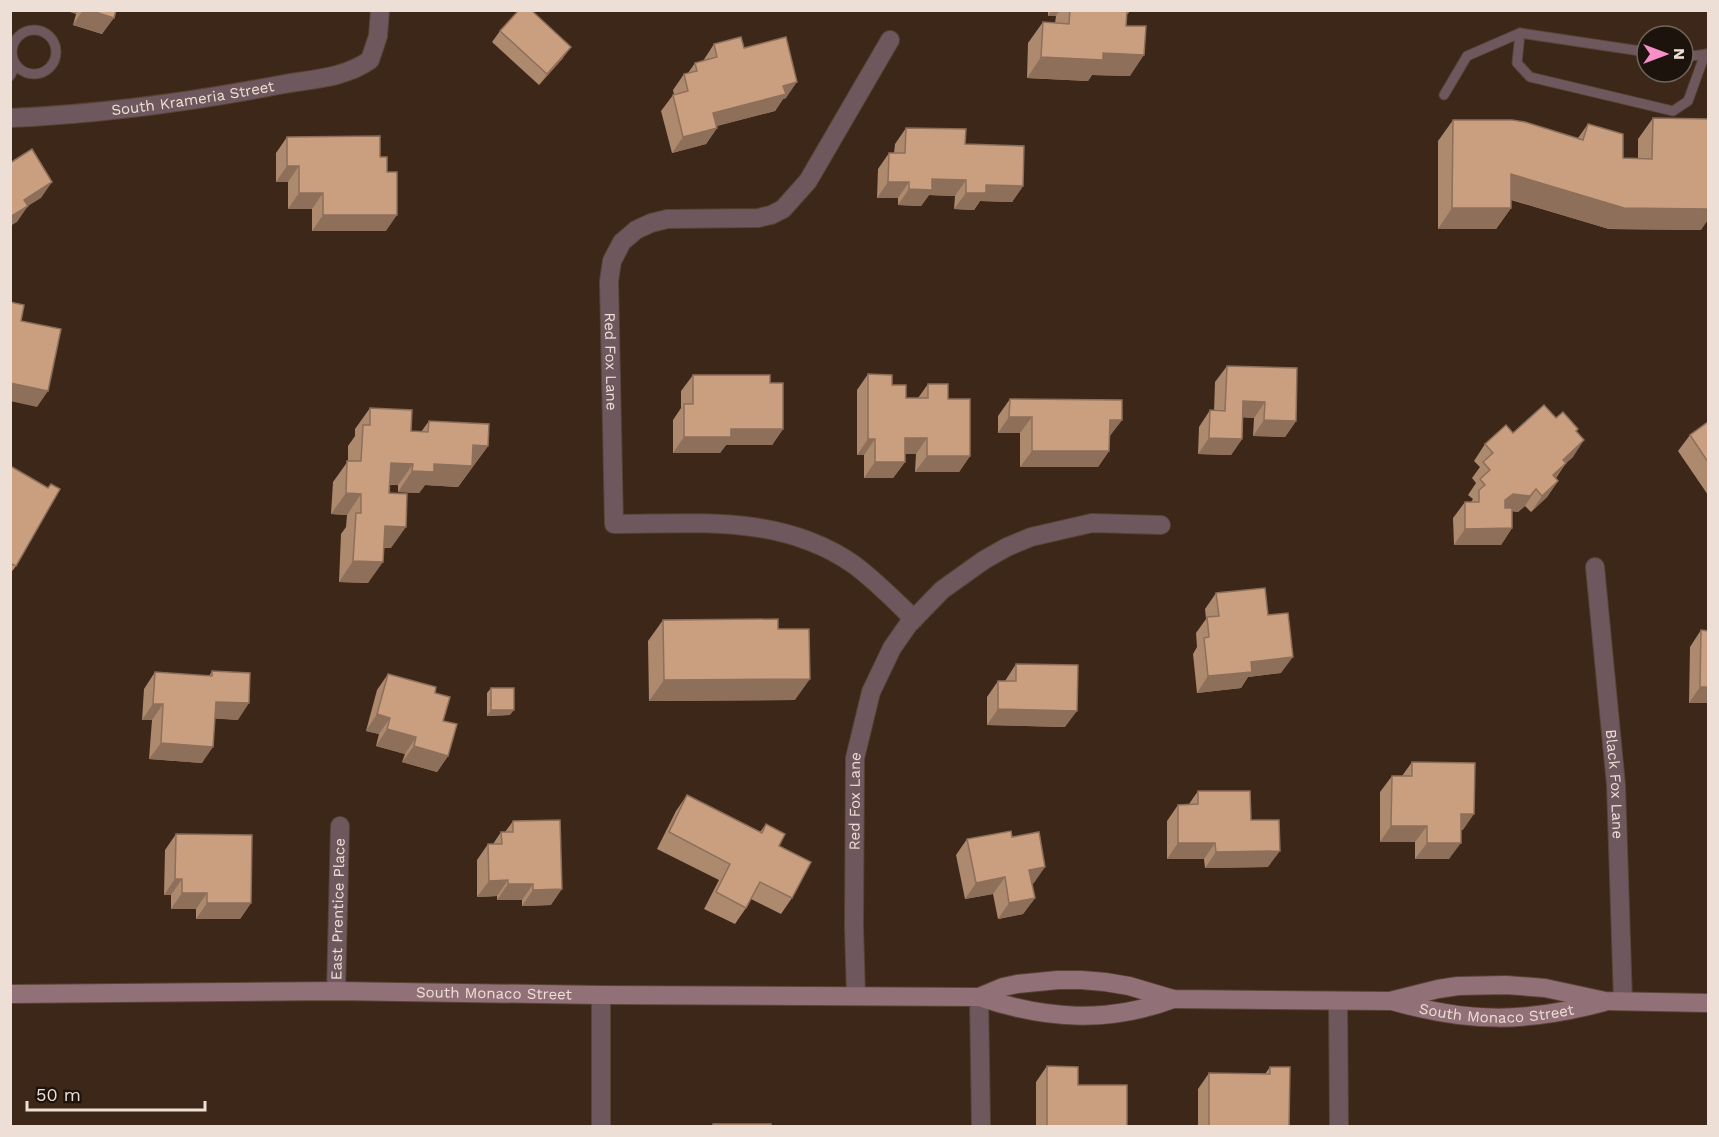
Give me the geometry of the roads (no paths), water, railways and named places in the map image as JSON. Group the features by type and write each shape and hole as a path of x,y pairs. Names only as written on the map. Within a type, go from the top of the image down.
{"street":[{"name":"South Krameria Street","path":"10,118 103,112 193,100 349,72 370,60 378,36 380,10"},
{"name":"Red Fox Lane","path":"890,40 808,181 783,209 758,218 667,219 636,230 622,242 612,261 609,281 614,524 736,524 785,532 832,552 853,564 914,619"},
{"name":"Red Fox Lane","path":"856,996 855,758 871,692 892,648 908,624 942,590 984,560 1007,547 1030,537 1092,523 1161,525"},
{"name":"Black Fox Lane","path":"1595,567 1616,785 1614,1001"},
{"name":"East Prentice Place","path":"336,991 340,826"},
{"name":"South Monaco Street","path":"980,997 1003,987 1017,984 1081,980 1129,986 1173,999 1390,1000 1448,987 1506,985 1545,988 1614,1001 1708,1003"},
{"name":"South Monaco Street","path":"10,994 336,991 980,997 1026,1011 1069,1016 1137,1011 1173,999"},
{"path":"600,1126 601,995"},
{"path":"980,997 981,1126"},
{"path":"1338,1000 1339,1126"},
{"name":"South Monaco Street","path":"1390,1000 1459,1016 1495,1018 1563,1012 1614,1001"}],"lane":[{"path":"31,30 38,30 51,37 56,51 52,64 41,73 28,73 16,65 13,58 12,40 31,30"},
{"path":"1444,95 1467,56 1520,33 1635,50"},
{"path":"1520,33 1517,63 1530,77 1672,111 1688,101 1707,54"},
{"path":"10,76 16,65"}]}
